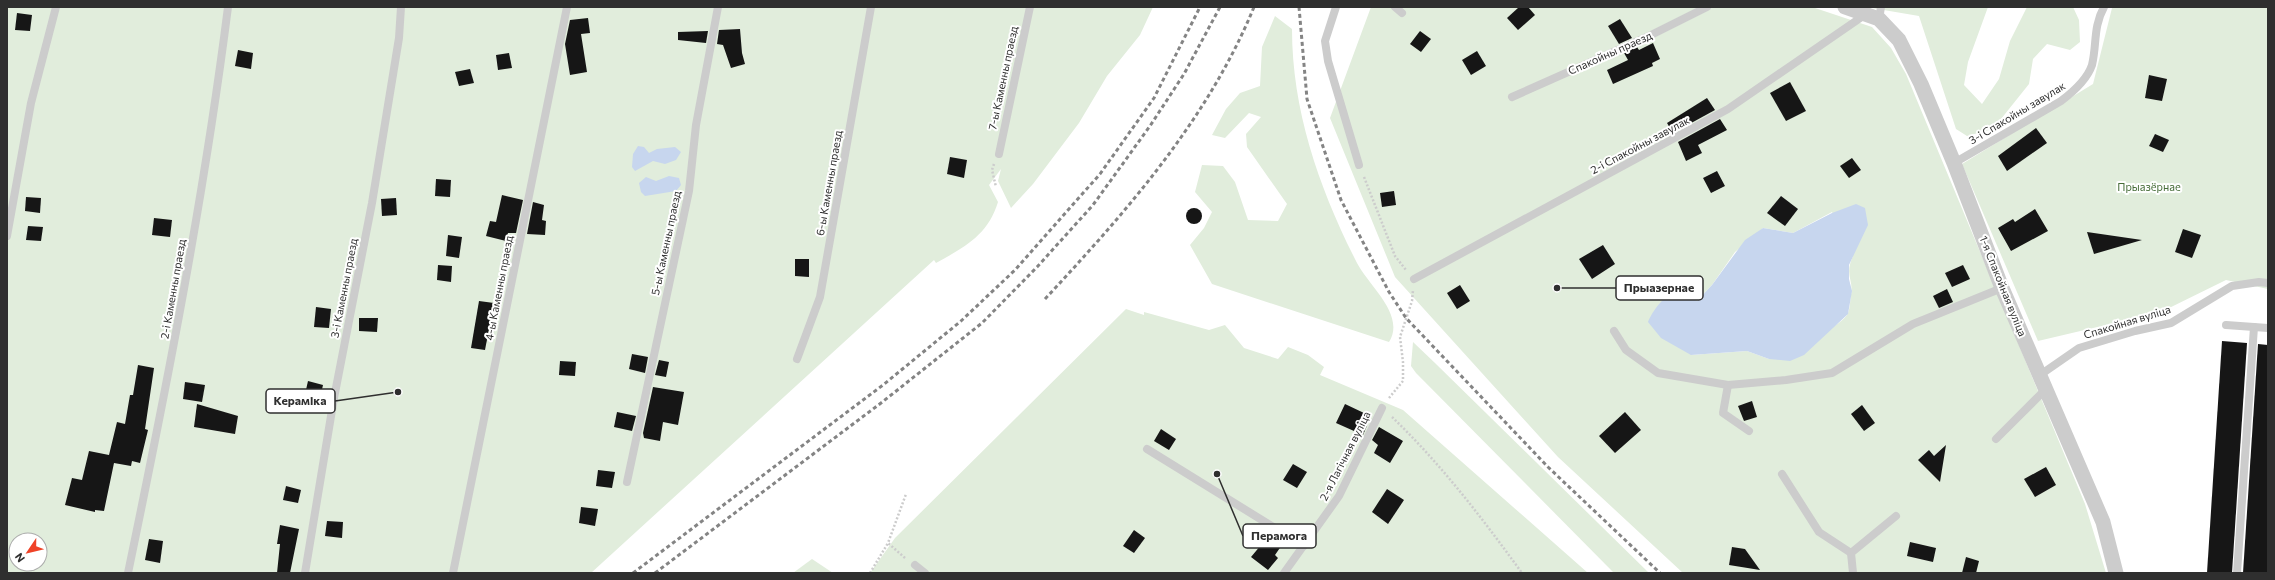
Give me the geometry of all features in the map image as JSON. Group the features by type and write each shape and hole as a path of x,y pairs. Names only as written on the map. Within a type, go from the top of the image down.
{"street":[{"path":"1845,7 1875,13"},
{"name":"1-я Спакойная вуліца","path":"1875,13 1899,40 1954,163 2002,288 2103,522 2116,573"}],"lane":[{"path":"7,236 31,103 56,7"},
{"name":"2-і Каменны праезд","path":"128,573 159,429 214,121 228,7"},
{"name":"3-і Каменны праезд","path":"305,573 334,398 372,203 399,38 401,7"},
{"name":"4-ы Каменны праезд","path":"453,573 567,7"},
{"name":"5-ы Каменны праезд","path":"627,482 689,192 696,125 718,7"},
{"name":"6-ы Каменны праезд","path":"797,359 820,297 872,7"},
{"name":"7-ы Каменны праезд","path":"999,154 1030,7"},
{"path":"1336,7 1325,41 1328,61 1359,165"},
{"path":"1395,7 1402,13"},
{"name":"Спакойны праезд","path":"1512,97 1647,37 1707,7"},
{"name":"3-і Спакойны завулак","path":"1954,163 2061,100 2076,89 2091,66 2097,20 2104,7"},
{"name":"2-і Спакойны завулак","path":"1414,279 1728,109 1875,13"},
{"name":"Спакойная вуліца","path":"2040,375 2079,348 2135,331 2171,323 2232,286 2259,282 2268,283"},
{"path":"1614,331 1626,350 1658,374 1728,385 1786,380 1832,373 1913,324 2002,288"},
{"path":"2226,325 2268,328"},
{"path":"2237,573 2254,327"},
{"path":"1728,385 1723,413 1749,431"},
{"path":"1996,439 2046,389"},
{"name":"2-я Лагічная вуліца","path":"1284,573 1339,496 1382,408"},
{"path":"1147,450 1304,546"},
{"path":"1782,474 1819,532 1851,553"},
{"path":"1851,553 1896,516"},
{"path":"1851,553 1853,573"},
{"path":"915,565 925,573"}],"path":[{"path":"996,187 992,170 999,154"},
{"path":"1359,165 1395,256 1414,279 1412,301 1400,337 1403,362 1403,381 1382,408 1420,443 1480,515 1522,573"},
{"path":"870,573 888,543 906,494"},
{"path":"888,543 915,565"}],"green space":[{"path":"7,7 1153,7 1140,35 1107,76 1079,123 1033,184 1011,208 998,181 1001,169 989,185 998,202 994,213 982,232 957,251 936,263 934,260 591,573 7,573"},
{"path":"1371,7 1812,7 1872,27 1891,48 1906,74 2085,504 2106,573 1683,573 1558,457 1395,277 1330,118","holes":["1832,212 1853,256 1849,268 1852,290 1849,311 1843,319 1824,332 1769,359 1747,351 1691,355 1697,301 1712,285 1735,252 1763,228 1793,233"]},
{"path":"1866,7 1988,7 1968,62 1964,85 1982,104 1999,79 2010,41 2027,7 2073,7 2079,20 2080,42 2070,50 2047,44 2033,59 2029,84 1993,129 1967,136 1956,129 1919,16"},
{"name":"Прыазёрнае","path":"2268,7 2268,289 2226,280 2161,312 2038,341 1962,164 2093,84 2112,8"},
{"path":"1275,16 1292,29 1293,60 1297,90 1311,150 1331,207 1357,263 1390,311 1393,322 1393,332 1389,342 1212,284 1190,245 1204,228 1212,212 1195,192 1202,165 1223,166 1235,182 1248,220 1278,221 1287,204 1247,147 1246,134 1261,117 1249,113 1225,138 1212,135 1226,109 1240,93 1260,86 1262,47"},
{"path":"1126,309 1144,315 1144,312 1209,330 1225,325 1244,348 1278,359 1288,347 1308,355 1324,367 1320,375 1403,410 1588,573 870,573 895,538"},
{"path":"1413,342 1649,573 1614,573 1416,373 1411,366"},
{"path":"812,559 833,573 793,573"}],"water":[{"path":"638,146 644,147 649,153 657,149 675,147 681,152 676,160 665,164 653,161 635,171 632,167 633,154"},
{"path":"669,176 679,178 681,185 676,191 645,196 641,192 639,183 646,177 656,181"},
{"path":"1856,204 1865,208 1868,225 1849,265 1849,279 1852,291 1848,314 1804,355 1790,361 1769,359 1747,351 1691,355 1661,338 1648,322 1656,308 1669,295 1681,293 1697,301 1712,285 1745,240 1763,228 1793,233 1832,213"}],"building":[{"path":"1519,7 1528,7 1535,15 1518,30 1507,18"},
{"path":"17,13 32,15 30,31 15,30"},
{"path":"588,18 590,33 581,34 587,72 570,75 565,44 570,20"},
{"path":"1620,19 1632,38 1619,44 1608,26"},
{"path":"740,29 742,53 745,64 731,68 723,45 717,44 719,30"},
{"path":"708,31 706,43 678,40 678,32"},
{"path":"1420,31 1431,39 1421,52 1410,44"},
{"path":"1653,43 1660,59 1652,63 1653,66 1613,84 1607,70 1628,60 1624,53 1637,47 1639,50"},
{"path":"238,50 253,53 251,69 235,66"},
{"path":"1477,51 1486,66 1471,75 1462,60"},
{"path":"509,53 512,68 498,70 496,55"},
{"path":"470,69 474,83 459,86 455,72"},
{"path":"2149,75 2167,79 2162,101 2145,98"},
{"path":"1790,82 1806,111 1786,121 1770,93"},
{"path":"1707,98 1715,110 1673,133 1667,123"},
{"path":"1720,119 1727,130 1698,145 1702,153 1686,161 1678,142"},
{"path":"2036,128 2047,143 2007,171 1998,156"},
{"path":"2155,134 2169,140 2163,152 2149,146"},
{"path":"950,157 967,160 964,178 947,174"},
{"path":"1852,158 1861,170 1849,178 1840,166"},
{"path":"1717,171 1725,186 1711,193 1703,178"},
{"path":"436,179 451,180 450,197 435,196"},
{"path":"1394,191 1396,205 1382,207 1380,193"},
{"path":"502,195 523,200 516,233 508,233 506,241 486,236 490,221 496,222"},
{"path":"1781,196 1798,209 1785,226 1767,213"},
{"path":"26,197 41,198 40,213 25,211"},
{"path":"396,198 397,215 382,216 381,199"},
{"path":"533,202 544,205 542,220 546,221 545,235 527,234"},
{"path":"1194,208 1201,213 1202,216 1197,223 1194,224 1187,219 1186,216 1191,209"},
{"path":"2035,209 2048,231 2011,251 1998,228 2013,219 2015,222"},
{"path":"154,218 172,220 170,237 152,235"},
{"path":"28,226 43,227 41,241 26,240"},
{"path":"2183,229 2201,235 2192,258 2175,252"},
{"path":"2087,232 2142,240 2094,254"},
{"path":"448,235 462,237 459,258 446,256"},
{"path":"1603,245 1615,264 1592,279 1579,259"},
{"path":"795,259 809,259 809,277 795,276"},
{"path":"438,265 452,266 451,282 437,280"},
{"path":"1963,265 1970,279 1952,287 1945,273"},
{"path":"1460,285 1470,301 1457,309 1447,293"},
{"path":"1947,289 1953,302 1939,308 1933,296"},
{"path":"479,301 494,303 485,350 471,348"},
{"path":"316,307 331,309 329,328 314,327"},
{"path":"359,318 378,318 377,332 359,331"},
{"path":"2222,341 2247,343 2232,573 2207,573"},
{"path":"2258,344 2268,345 2268,573 2243,573"},
{"path":"632,354 648,357 645,373 629,369"},
{"path":"659,360 669,362 666,377 655,375"},
{"path":"560,361 576,362 575,376 559,375"},
{"path":"138,365 154,368 145,429 148,430 140,463 132,461 131,466 114,463 104,511 95,510 95,512 65,505 72,478 82,480 89,451 109,455 117,422 125,424 130,395 133,395"},
{"path":"308,381 323,385 318,407 303,403"},
{"path":"185,382 205,385 202,402 183,399"},
{"path":"653,387 684,392 678,425 663,422 660,441 644,438 643,433"},
{"path":"1752,401 1757,417 1744,421 1738,406"},
{"path":"197,404 238,416 235,434 194,427"},
{"path":"1345,404 1364,413 1362,417 1369,421 1363,435 1336,423"},
{"path":"1862,405 1875,423 1864,431 1851,414"},
{"path":"617,412 636,416 632,431 614,427"},
{"path":"1625,412 1641,430 1615,453 1599,436"},
{"path":"1379,427 1403,441 1390,463 1374,453 1378,445 1372,440"},
{"path":"1161,429 1176,439 1169,450 1154,441"},
{"path":"1946,445 1940,482 1918,460 1929,450 1934,456"},
{"path":"1293,464 1307,472 1297,488 1283,480"},
{"path":"2046,467 2056,485 2035,497 2024,479"},
{"path":"598,470 615,472 612,488 596,486"},
{"path":"286,486 301,490 298,503 283,500"},
{"path":"1387,489 1404,500 1388,524 1372,512"},
{"path":"581,507 598,509 595,526 579,523"},
{"path":"327,521 343,522 342,538 325,536"},
{"path":"280,525 299,529 290,573 277,573 280,544 277,544"},
{"path":"1134,530 1145,538 1134,553 1123,546"},
{"path":"1271,533 1284,542 1275,555 1278,558 1268,570 1251,557"},
{"path":"149,539 163,541 160,563 145,560"},
{"path":"1910,542 1936,548 1933,562 1907,556"},
{"path":"1732,547 1745,549 1760,570 1729,565"},
{"path":"1966,557 1979,561 1976,573 1962,573"}],"railway":[{"path":"633,573 883,385 961,321 1015,270 1100,174 1154,98 1200,7"},
{"path":"655,573 881,403 982,323 1037,267 1093,205 1150,126 1184,74 1220,7"},
{"path":"1045,299 1106,232 1163,162 1213,88 1235,48 1254,7"},
{"path":"1299,7 1307,99 1341,200 1389,292 1406,318 1548,467 1660,573"}],"place":[{"name":"Прыазернае","path":"1557,288"},
{"name":"Кераміка","path":"398,392"},
{"name":"Перамога","path":"1217,474"}]}
